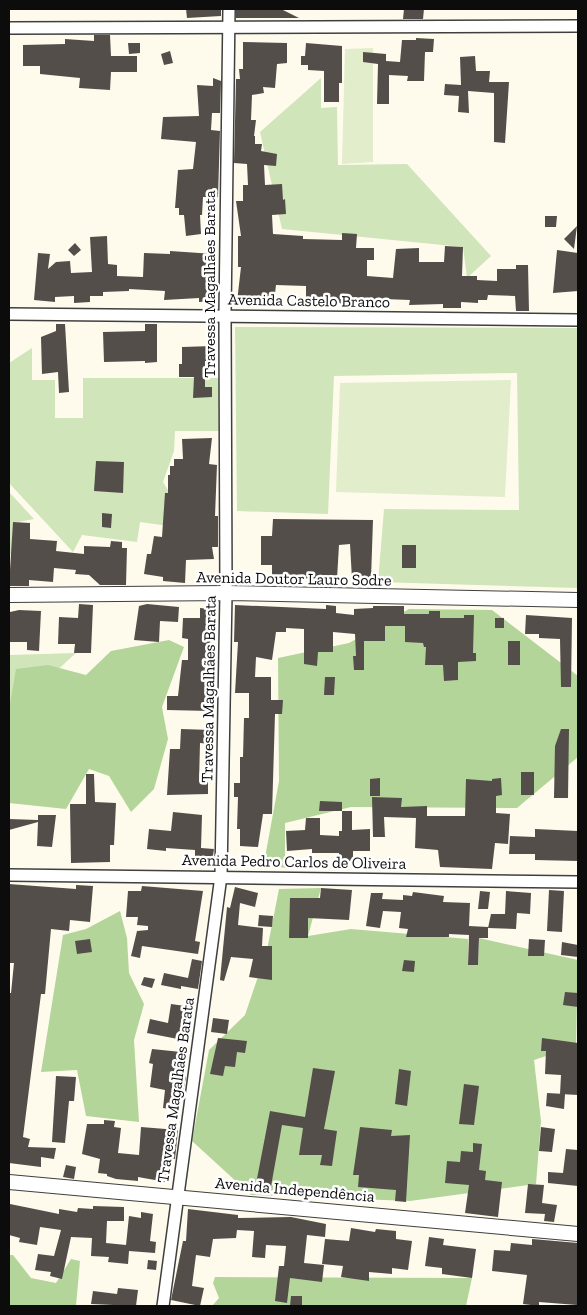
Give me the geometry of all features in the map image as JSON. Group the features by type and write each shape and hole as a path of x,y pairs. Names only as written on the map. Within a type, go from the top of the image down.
{"street":[{"name":"Travessa Magalhães Barata","path":"163,1306 220,876 226,593 225,315 229,9"},
{"path":"9,28 578,26"},
{"name":"Avenida Castelo Branco","path":"9,314 578,320"},
{"name":"Avenida Doutor Lauro Sodre","path":"9,595 226,593 578,600"},
{"name":"Avenida Pedro Carlos de Oliveira","path":"9,875 220,876 578,882"},
{"name":"Avenida Independência","path":"9,1182 578,1234"}],"green space":[{"path":"373,48 373,162 342,164 345,49"},
{"path":"321,78 321,108 337,107 338,165 407,164 491,256 467,278 463,247 282,229 260,132"},
{"path":"235,327 578,328 578,588 378,582 384,509 519,510 517,373 334,376 328,514 237,511"},
{"path":"32,348 32,380 55,380 55,418 83,418 83,378 220,378 220,431 175,431 174,451 163,482 179,509 176,527 140,522 137,542 82,535 73,552 9,483 9,363"},
{"path":"511,380 505,497 336,492 340,383"},
{"path":"9,492 34,519 13,523 12,555 9,554"},
{"path":"409,609 492,610 578,676 578,757 517,808 351,807 285,823 285,868 264,863 279,781 278,658 349,643"},
{"path":"169,640 184,647 162,707 168,739 154,789 131,812 109,776 89,769 66,809 9,803 9,710 16,669 48,665 86,675 111,651"},
{"path":"76,653 9,714 9,655"},
{"path":"321,888 308,936 351,929 468,939 468,965 478,965 479,938 578,960 576,1046 534,1060 541,1121 536,1184 410,1201 251,1195 192,1141 209,1050 245,1015 267,950 279,889"},
{"path":"120,911 127,938 129,973 144,1004 134,1040 139,1122 86,1116 77,1070 41,1072 63,935 86,929"},
{"path":"9,1255 13,1255 31,1278 56,1283 71,1259 80,1261 76,1306 9,1306"},
{"path":"215,1277 472,1278 466,1306 212,1306 219,1298 213,1283"}],"building":[{"path":"186,9 221,9 221,16 187,18"},
{"path":"236,9 281,9 299,18 236,18"},
{"path":"404,9 424,9 423,19 403,19"},
{"path":"94,35 110,35 111,56 137,56 137,72 111,72 110,90 79,88 80,78 40,74 40,66 23,66 23,45 65,44 65,39 94,41"},
{"path":"416,38 434,39 433,52 425,52 424,81 407,81 408,76 389,75 389,104 377,104 378,64 363,62 363,52 386,54 386,61 400,62 402,40 416,40"},
{"path":"243,42 287,43 287,63 277,64 275,88 263,87 264,93 252,95 251,120 256,120 255,144 262,144 261,151 277,154 276,166 264,165 265,185 282,184 283,200 285,199 286,214 272,215 273,234 303,236 303,239 342,240 342,233 357,234 356,248 374,248 374,260 367,260 367,276 393,278 396,249 419,248 419,262 444,262 445,246 463,247 462,276 477,276 477,280 497,281 497,269 516,269 516,265 528,265 529,311 516,311 515,296 488,295 487,300 478,300 478,303 461,302 461,308 443,308 443,304 409,305 410,300 363,299 361,302 355,302 355,309 340,308 340,303 306,302 306,286 276,285 274,302 247,300 247,303 237,302 241,267 238,267 238,236 241,236 236,201 243,201 243,185 248,185 247,164 234,163 236,79 240,79 239,69 243,69"},
{"path":"128,43 140,43 140,53 129,54"},
{"path":"306,43 342,46 342,83 339,83 339,102 324,102 324,71 308,70 308,65 301,65 301,56 305,56"},
{"path":"170,51 173,63 164,65 161,54"},
{"path":"475,56 476,71 490,71 489,82 509,82 505,143 494,142 494,93 468,91 469,113 458,112 459,96 444,95 445,84 461,85 460,57"},
{"path":"213,78 221,81 220,113 212,113 211,130 220,131 218,197 203,197 202,215 200,215 201,234 186,236 184,215 179,215 179,208 175,208 178,170 193,169 196,142 161,139 163,117 199,116 197,85 213,86"},
{"path":"545,216 557,216 556,227 545,227"},
{"path":"577,226 574,249 564,239"},
{"path":"107,236 108,264 117,265 117,276 143,277 144,253 170,254 170,251 214,254 214,270 209,270 212,301 199,302 199,298 164,300 165,291 129,289 129,291 103,292 103,296 90,296 90,302 74,303 74,296 55,297 55,302 34,300 38,253 50,254 48,269 56,262 70,261 71,273 92,272 90,237"},
{"path":"75,243 81,250 74,256 68,250"},
{"path":"557,250 578,253 578,291 553,293"},
{"path":"56,324 65,324 69,392 59,393 58,372 42,374 41,337 56,331"},
{"path":"145,324 157,324 157,362 104,362 103,332 145,331"},
{"path":"213,346 213,361 205,361 205,387 212,387 212,397 193,398 194,377 179,377 179,364 182,364 182,347"},
{"path":"212,438 209,464 217,465 215,516 218,516 218,547 212,547 214,559 186,560 185,583 163,581 163,577 144,574 147,554 151,554 154,536 162,537 165,493 168,493 168,475 170,475 170,466 174,466 174,459 183,459 182,439"},
{"path":"96,461 124,462 123,493 94,491"},
{"path":"102,513 112,514 111,528 102,527"},
{"path":"273,519 373,520 371,579 352,579 350,544 339,545 337,579 272,578 272,565 261,565 261,536 272,536"},
{"path":"13,522 30,523 30,539 57,541 56,551 84,554 84,546 110,547 111,541 122,542 122,548 127,548 126,585 100,585 89,575 75,574 76,570 54,568 53,582 29,580 29,586 9,586"},
{"path":"402,545 416,545 416,568 402,568"},
{"path":"79,604 93,605 91,653 74,653 75,644 58,644 59,617 78,618"},
{"path":"147,604 179,607 178,622 160,621 159,642 134,640 139,606"},
{"path":"235,605 326,609 326,605 336,606 336,613 354,615 354,609 373,608 373,606 404,606 404,614 429,614 429,611 440,611 440,618 464,618 464,615 474,615 473,653 476,653 476,661 458,662 458,680 444,681 443,665 425,665 426,647 424,647 423,643 405,642 405,626 385,626 385,641 364,641 364,670 354,670 353,656 356,656 355,634 333,632 333,652 318,652 317,666 304,664 304,629 286,628 286,632 276,632 272,660 256,657 255,677 271,677 271,700 283,700 282,714 275,714 272,814 263,814 258,847 240,846 240,829 237,829 238,797 234,797 234,783 240,783 240,757 243,757 244,718 249,718 249,693 235,693 238,642 234,642"},
{"path":"200,608 212,609 207,697 210,697 210,711 167,710 167,696 178,696 182,660 188,660 188,639 182,638 183,618 200,618"},
{"path":"19,610 41,611 39,651 27,650 27,642 9,642 10,612"},
{"path":"526,615 572,618 571,687 561,687 560,639 539,638 539,634 525,634"},
{"path":"495,618 504,618 504,628 495,628"},
{"path":"508,641 520,641 520,665 508,665"},
{"path":"325,677 335,677 334,695 324,695"},
{"path":"181,729 211,730 211,744 200,743 199,782 208,782 208,794 167,795 170,749 180,749"},
{"path":"561,729 569,729 568,798 554,798 555,746"},
{"path":"521,772 534,772 534,795 521,795"},
{"path":"86,774 94,774 95,802 116,803 114,845 110,845 110,862 71,863 70,804 86,804"},
{"path":"380,778 380,796 370,796 370,779"},
{"path":"501,778 502,795 496,796 496,813 510,814 508,844 495,843 492,869 440,867 438,850 415,848 416,818 384,817 385,837 373,837 372,797 402,798 401,807 427,806 427,816 465,816 466,779 492,781 492,779"},
{"path":"320,801 342,802 342,811 319,811"},
{"path":"342,811 352,811 352,830 370,829 370,851 353,851 353,861 339,861 339,853 312,853 312,849 287,851 286,831 305,830 306,818 320,818 320,835 339,836 339,831 342,831"},
{"path":"173,812 202,815 201,848 214,849 212,863 195,862 195,850 166,848 166,851 147,849 149,829 171,831"},
{"path":"38,815 56,815 52,847 37,846 38,822 9,830 9,819 38,820"},
{"path":"535,829 578,831 578,861 535,860 535,854 509,854 510,836 535,837"},
{"path":"9,884 76,889 76,885 93,886 90,922 70,920 69,931 51,929 45,994 41,994 23,1137 30,1139 28,1147 56,1148 54,1159 41,1157 41,1167 9,1163 9,993 11,993 14,963 9,963"},
{"path":"142,886 203,891 195,941 200,942 198,954 142,946 140,958 131,956 137,931 148,930 148,926 137,925 138,917 126,917 128,891 141,891"},
{"path":"235,887 258,893 255,907 240,903 238,925 263,928 262,946 272,946 272,980 249,977 253,959 231,957 224,981 220,980 227,907 230,908"},
{"path":"321,888 352,890 349,920 308,918 308,938 289,938 290,898 320,898"},
{"path":"549,890 564,891 562,932 547,931"},
{"path":"480,891 490,892 488,909 478,909"},
{"path":"506,891 531,893 530,914 517,913 516,929 488,928 491,914 505,914"},
{"path":"413,892 444,896 443,902 470,903 469,926 488,927 488,938 479,938 478,965 468,965 469,935 449,934 449,937 406,937 408,929 399,928 401,912 383,911 380,928 366,926 371,893 383,893 382,899 403,900 403,895 412,896"},
{"path":"259,915 273,916 272,927 258,926"},
{"path":"90,939 92,952 77,954 75,941"},
{"path":"529,939 545,940 544,956 528,956"},
{"path":"562,942 578,945 578,957 561,955"},
{"path":"192,959 202,961 198,989 181,986 181,989 161,985 164,973 188,978"},
{"path":"404,960 415,961 414,972 402,971"},
{"path":"144,977 155,979 152,988 141,985"},
{"path":"565,992 578,993 578,1007 563,1005"},
{"path":"171,1004 192,1007 183,1040 147,1033 150,1019 168,1023"},
{"path":"213,1018 229,1020 227,1034 211,1032"},
{"path":"218,1038 247,1041 245,1053 237,1052 235,1067 225,1066 223,1076 210,1074"},
{"path":"542,1038 578,1043 578,1095 560,1094 561,1075 545,1074 546,1051 541,1051"},
{"path":"152,1049 181,1052 181,1069 184,1070 183,1076 186,1077 183,1092 179,1091 176,1110 163,1108 165,1090 150,1087 153,1064 149,1063"},
{"path":"313,1068 335,1071 324,1129 337,1131 332,1166 320,1165 322,1155 299,1155 303,1128 282,1125 270,1192 255,1189 270,1111 305,1117"},
{"path":"399,1069 411,1071 407,1106 395,1104"},
{"path":"56,1076 76,1077 74,1101 69,1101 65,1143 52,1142"},
{"path":"464,1084 479,1086 474,1125 459,1124"},
{"path":"547,1093 565,1094 564,1109 546,1106"},
{"path":"104,1120 115,1121 114,1127 121,1128 118,1153 139,1155 141,1127 178,1130 175,1159 171,1158 166,1182 138,1177 138,1181 116,1179 107,1176 107,1174 98,1173 100,1159 82,1154 87,1124 104,1124"},
{"path":"360,1127 392,1130 391,1136 410,1135 406,1202 395,1201 396,1190 358,1187 359,1175 353,1175"},
{"path":"541,1127 555,1129 552,1152 539,1151"},
{"path":"473,1143 482,1144 479,1170 486,1171 485,1180 502,1182 498,1217 465,1213 469,1185 445,1183 447,1161 460,1162 461,1151 473,1152"},
{"path":"566,1149 578,1150 578,1186 548,1183 548,1172 563,1173"},
{"path":"66,1165 76,1167 74,1179 63,1177"},
{"path":"528,1184 544,1185 542,1203 557,1205 554,1222 544,1221 545,1214 525,1213"},
{"path":"10,1204 59,1214 59,1209 77,1212 78,1208 93,1209 93,1206 124,1207 124,1221 107,1221 106,1243 126,1245 129,1216 141,1218 141,1212 153,1214 150,1241 156,1242 155,1253 129,1251 128,1264 108,1262 109,1257 91,1256 92,1238 71,1237 62,1279 50,1276 51,1272 35,1270 38,1254 54,1256 61,1230 40,1227 37,1245 19,1242 20,1238 9,1235"},
{"path":"188,1209 238,1215 238,1218 291,1217 326,1224 325,1237 307,1235 304,1263 324,1265 322,1282 290,1278 287,1303 275,1301 279,1266 284,1266 286,1246 266,1245 265,1258 252,1257 254,1231 237,1230 236,1238 213,1239 210,1257 196,1255 192,1286 204,1288 200,1306 171,1300 183,1241 186,1241"},
{"path":"351,1228 375,1232 376,1229 396,1231 396,1239 412,1241 408,1270 392,1268 392,1274 369,1272 369,1281 341,1277 343,1266 322,1264 325,1239 349,1241"},
{"path":"429,1237 444,1239 443,1245 476,1249 472,1278 442,1274 442,1268 425,1266"},
{"path":"532,1239 578,1243 577,1305 539,1302 539,1306 523,1304 527,1275 492,1271 494,1250 510,1251 511,1243 532,1245"},
{"path":"148,1260 157,1261 156,1270 147,1269"},
{"path":"118,1288 138,1290 136,1306 91,1304 93,1291 117,1294"},
{"path":"291,1296 302,1296 302,1306 290,1306"}]}
